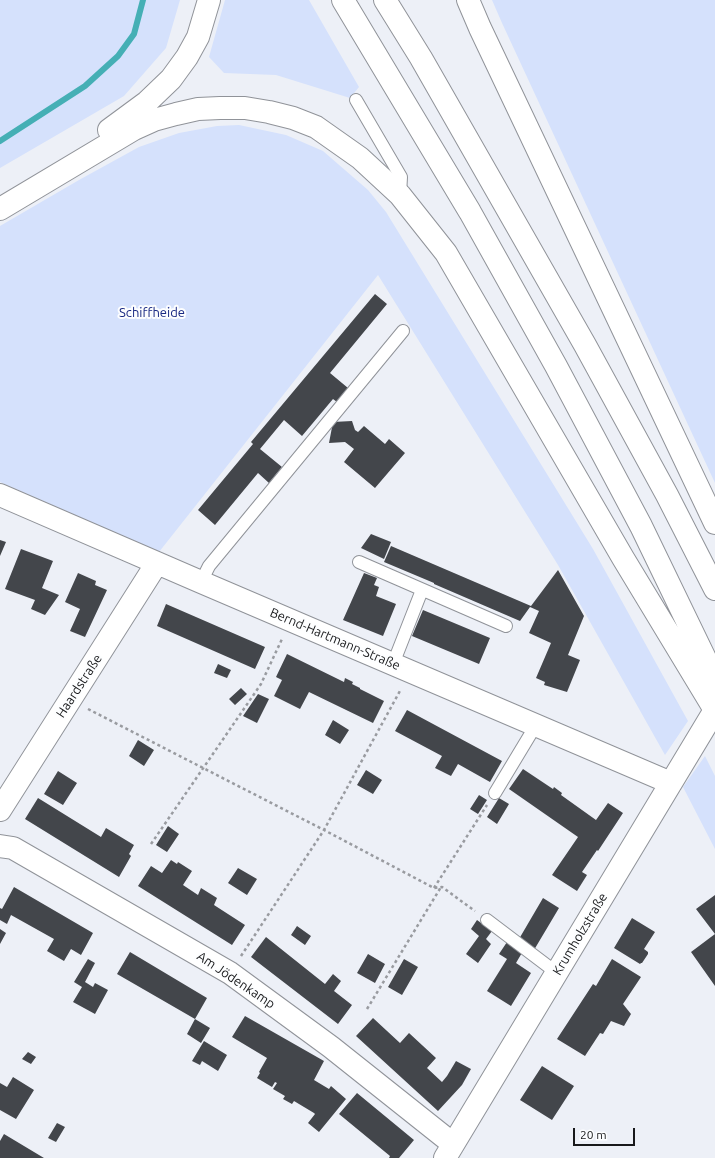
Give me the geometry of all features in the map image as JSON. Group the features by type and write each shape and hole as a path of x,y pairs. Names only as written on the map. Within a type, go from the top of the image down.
{"main road":[{"path":"0,195 117,125 147,102 171,79 187,57 198,37 209,0"},
{"path":"342,0 470,212 556,366 641,526 715,679"},
{"path":"385,0 421,58 585,345 667,495 715,589"},
{"path":"468,0 715,523"},
{"path":"0,209 134,129 154,120 176,114 198,109 245,108 293,118 316,127 360,158 400,195 446,253 623,558 715,710"},
{"name":"Bernd-Hartmann-Straße","path":"0,495 671,783"},
{"name":"Haardstraße","path":"0,810 157,563"},
{"name":"Krumholzstraße","path":"449,1151 715,710"},
{"name":"Am Jödenkamp","path":"0,846 13,848 230,973 332,1047 449,1151"}],"lane":[{"path":"356,100 402,177 400,195"},
{"path":"201,582 209,566 403,331"},
{"path":"359,562 506,626"},
{"path":"401,668 422,590"},
{"path":"495,793 536,725"},
{"path":"487,920 557,973"}],"path":[{"path":"151,844 261,684 291,620"},
{"path":"230,973 324,830 401,668"},
{"path":"70,700 434,888 442,887 487,920"},
{"path":"434,888 495,793"},
{"path":"367,1009 442,887"}],"green space":[{"path":"0,0 180,0 166,48 124,96 0,168"},
{"path":"225,0 309,0 359,87 350,98 276,75 224,73 209,57"},
{"path":"492,0 715,0 715,483 502,23"},
{"name":"Schiffheide","path":"239,125 286,135 323,151 368,190 386,212 593,549 688,721 665,755 558,565 378,275 159,552 0,482 0,226 139,147 179,133 217,126"},
{"path":"705,756 715,776 715,849 683,787"}],"building":[{"path":"375,294 387,304 330,373 348,388 337,402 333,399 302,436 284,420 260,449 282,467 269,483 258,473 215,525 198,510 253,444 251,442"},
{"path":"352,421 355,430 358,432 364,426 385,444 389,439 405,453 375,488 344,462 354,449 345,442 329,443 333,422"},
{"path":"371,534 391,542 384,559 361,548"},
{"path":"0,540 6,542 0,556"},
{"path":"391,546 531,606 558,570 584,616 568,655 580,660 567,692 544,685 545,682 536,678 551,643 529,633 539,611 530,607 520,621 434,584 384,562"},
{"path":"21,549 53,561 42,588 59,595 45,615 31,609 35,600 5,589"},
{"path":"78,573 96,581 95,585 107,590 85,637 70,631 80,609 65,602"},
{"path":"364,573 377,578 374,585 379,587 376,596 396,604 383,636 343,620"},
{"path":"166,604 265,647 255,669 157,626"},
{"path":"423,610 490,638 479,664 412,636"},
{"path":"287,654 344,682 345,678 353,682 352,684 360,689 384,701 373,723 309,692 300,709 274,696 282,680 276,677"},
{"path":"218,664 231,670 227,678 214,673"},
{"path":"241,688 247,694 235,705 229,699"},
{"path":"258,694 269,699 257,723 243,716"},
{"path":"407,710 502,761 490,782 458,764 451,776 435,768 442,756 395,731"},
{"path":"333,720 349,730 340,744 325,735"},
{"path":"138,740 154,750 144,766 129,756"},
{"path":"523,769 553,789 554,787 562,793 561,795 596,820 608,803 623,813 582,872 587,875 577,891 552,875 578,837 509,789"},
{"path":"366,770 382,780 373,794 357,785"},
{"path":"58,771 77,783 63,805 44,794"},
{"path":"479,795 487,800 478,814 470,809"},
{"path":"38,798 101,837 106,828 134,845 129,854 131,856 119,877 25,819"},
{"path":"499,798 509,804 497,824 487,817"},
{"path":"168,826 179,834 167,852 156,845"},
{"path":"171,860 177,864 178,862 192,871 183,885 198,895 201,888 217,898 214,905 245,925 232,945 138,886 151,866 162,873"},
{"path":"238,868 257,879 247,895 228,883"},
{"path":"14,887 93,933 81,955 71,949 64,961 47,951 54,939 11,915 7,924 0,920 0,908 2,909"},
{"path":"715,895 715,934 696,909"},
{"path":"543,898 559,908 534,950 519,939"},
{"path":"632,918 655,932 644,949 648,952 648,954 640,964 614,948"},
{"path":"477,920 492,931 486,939 491,944 478,963 466,954 479,936 471,929"},
{"path":"297,926 311,936 305,945 291,935"},
{"path":"0,929 6,933 0,944"},
{"path":"715,934 715,986 691,952"},
{"path":"266,937 325,984 333,974 341,981 334,991 352,1005 338,1024 251,957"},
{"path":"507,942 523,951 516,963 531,973 511,1006 487,991 507,959 499,954"},
{"path":"130,952 207,998 195,1019 117,974"},
{"path":"368,954 385,964 375,983 357,973"},
{"path":"88,959 95,963 85,982 93,987 95,983 108,990 95,1014 73,1002 82,987 74,982"},
{"path":"404,959 418,967 402,995 388,987"},
{"path":"612,959 641,977 623,1004 631,1014 624,1026 611,1021 603,1034 600,1033 585,1056 557,1039 593,984 596,986"},
{"path":"245,1016 324,1061 314,1080 329,1089 331,1086 346,1099 319,1132 308,1123 315,1114 314,1113 294,1101 292,1104 283,1099 285,1096 273,1089 277,1083 275,1082 272,1087 257,1078 267,1058 232,1037"},
{"path":"373,1018 400,1043 409,1033 436,1058 427,1068 442,1082 456,1061 471,1069 462,1085 438,1111 356,1036"},
{"path":"195,1019 210,1028 201,1043 187,1034"},
{"path":"204,1041 227,1055 218,1071 202,1061 200,1065 192,1061"},
{"path":"28,1052 36,1057 31,1064 22,1059"},
{"path":"542,1066 574,1086 552,1120 520,1100"},
{"path":"13,1077 34,1090 16,1119 0,1110 0,1083 7,1087"},
{"path":"357,1093 414,1140 399,1158 389,1158 390,1156 339,1114"},
{"path":"57,1123 65,1127 56,1142 48,1138"},
{"path":"4,1134 44,1158 0,1158 0,1141"}],"waterway":[{"path":"0,141 85,86 118,56 134,34 143,0"}]}
